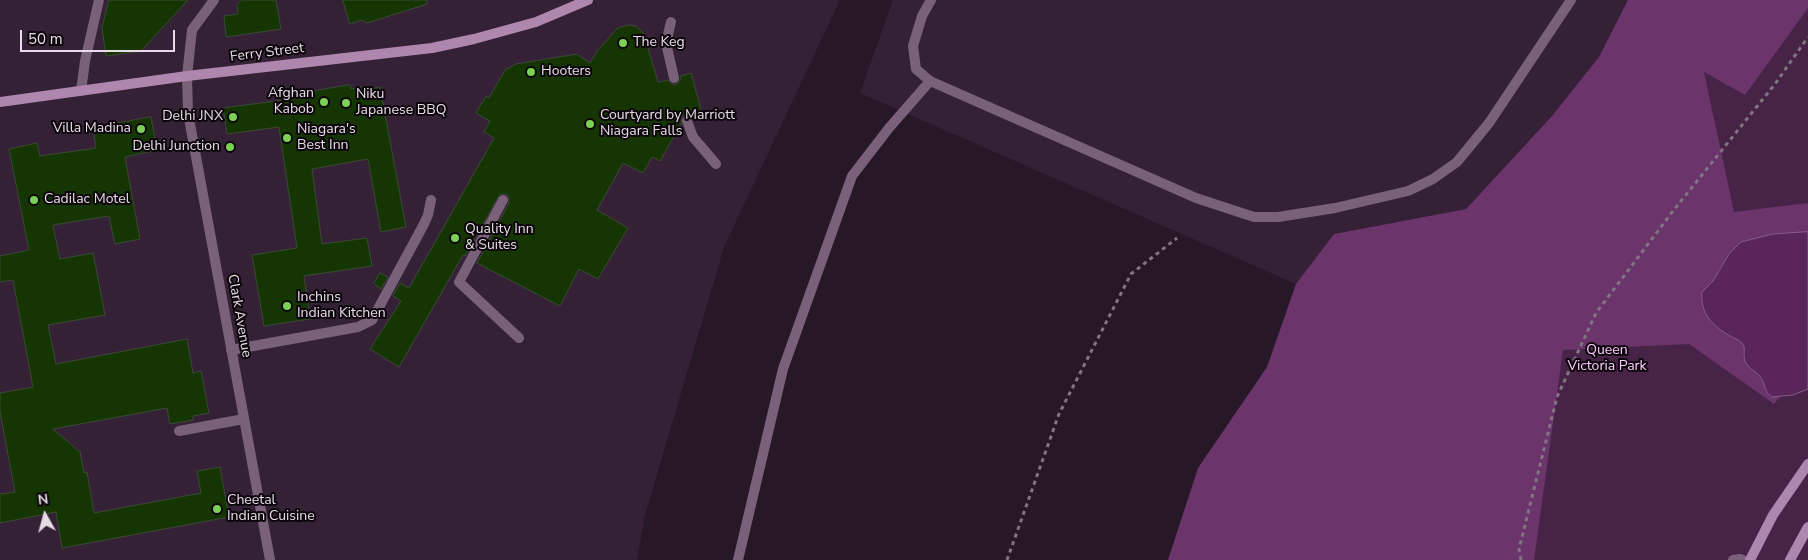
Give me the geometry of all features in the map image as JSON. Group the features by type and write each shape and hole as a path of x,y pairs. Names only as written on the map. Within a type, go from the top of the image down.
{"main road":[{"name":"Ferry Street","path":"0,102 187,76 432,48 536,22 588,0"},
{"path":"1750,560 1773,515 1808,464"},
{"path":"1790,560 1808,527"}],"street":[{"path":"81,91 85,61 99,0"},
{"name":"Clark Avenue","path":"214,0 192,30 187,76 188,114 270,560"},
{"path":"930,0 922,16 913,46 916,69 930,81 1196,198 1254,217 1278,217 1335,208 1408,191 1433,179 1457,162 1490,123 1571,0"},
{"path":"671,22 666,43 674,78"},
{"path":"738,560 783,369 852,176 889,128 930,81"},
{"path":"687,121 693,137 716,164"},
{"path":"231,350 358,327 372,320 424,224 431,200"},
{"path":"502,200 459,282 519,338"},
{"path":"179,431 244,419"},
{"path":"1734,560 1740,558 1743,560"}],"path":[{"path":"1521,560 1519,549 1557,397 1596,313 1673,211 1775,84 1808,37"},
{"path":"1007,560 1059,414 1131,274 1177,238"}],"shaded area":[{"path":"0,0 840,0 724,247 645,515 637,560 0,560"},
{"path":"893,0 1628,0 1599,57 1552,116 1466,209 1334,234 1296,284 860,93"},
{"name":"Queen Victoria Park","path":"1628,0 1808,0 1808,8 1745,95 1704,72 1734,212 1808,203 1808,362 1774,404 1689,344 1563,350 1534,560 1168,560 1198,468 1267,367 1296,284 1334,234 1466,209 1552,116 1599,57"},
{"path":"1808,232 1808,389 1793,395 1772,397 1768,393 1763,381 1746,364 1743,344 1719,329 1709,319 1703,307 1702,292 1713,281 1729,254 1741,242 1773,234"}],"green space":[{"name":"Queen Victoria Park","path":"1628,0 1808,0 1808,560 1233,560 1552,116 1599,57"}],"building":[{"path":"109,0 188,0 141,51 106,56 102,28"},
{"path":"242,0 276,0 281,29 226,37 224,16 238,14 237,5"},
{"path":"343,0 427,0 427,4 367,23 362,20 350,24"},
{"path":"629,25 636,26 644,34 658,82 667,80 676,85 681,76 691,73 703,117 694,119 689,114 682,116 681,124 660,161 652,157 643,173 623,163 597,210 628,228 598,279 579,269 560,306 477,263 509,203 507,194 500,194 399,367 370,349 401,301 393,296 400,283 409,288 494,138 484,132 490,121 476,113 486,96 489,98 505,70 516,64 577,54 590,63 598,50 618,28"},
{"path":"350,85 351,89 366,86 366,90 380,87 406,227 381,232 368,159 312,169 322,244 367,238 372,266 304,276 310,319 264,326 252,255 297,248 279,127 227,134 223,108 305,97 304,93"},
{"path":"151,117 157,150 125,157 140,239 115,244 109,216 53,225 60,259 93,253 105,315 48,325 56,364 187,339 193,373 201,371 209,413 193,416 193,420 170,424 167,408 53,429 80,452 84,473 87,472 94,513 201,493 197,471 220,467 229,517 62,548 56,512 0,523 0,494 15,492 0,412 0,393 33,387 13,280 0,282 0,256 29,250 9,149 37,143 40,156 96,148 93,128"},
{"path":"380,273 388,277 381,289 374,284"}],"place":[{"name":"The Keg","path":"623,43"},
{"name":"Hooters","path":"531,72"},
{"name":"Afghan Kabob","path":"324,102"},
{"name":"Niku Japanese BBQ","path":"346,103"},
{"name":"Delhi JNX","path":"233,117"},
{"name":"Courtyard by Marriott Niagara Falls","path":"590,124"},
{"name":"Villa Madina","path":"141,129"},
{"name":"Niagara's Best Inn","path":"287,138"},
{"name":"Delhi Junction","path":"230,147"},
{"name":"Cadilac Motel","path":"34,200"},
{"name":"Quality Inn & Suites","path":"455,238"},
{"name":"Inchins Indian Kitchen","path":"287,306"},
{"name":"Cheetal Indian Cuisine","path":"217,509"}]}
